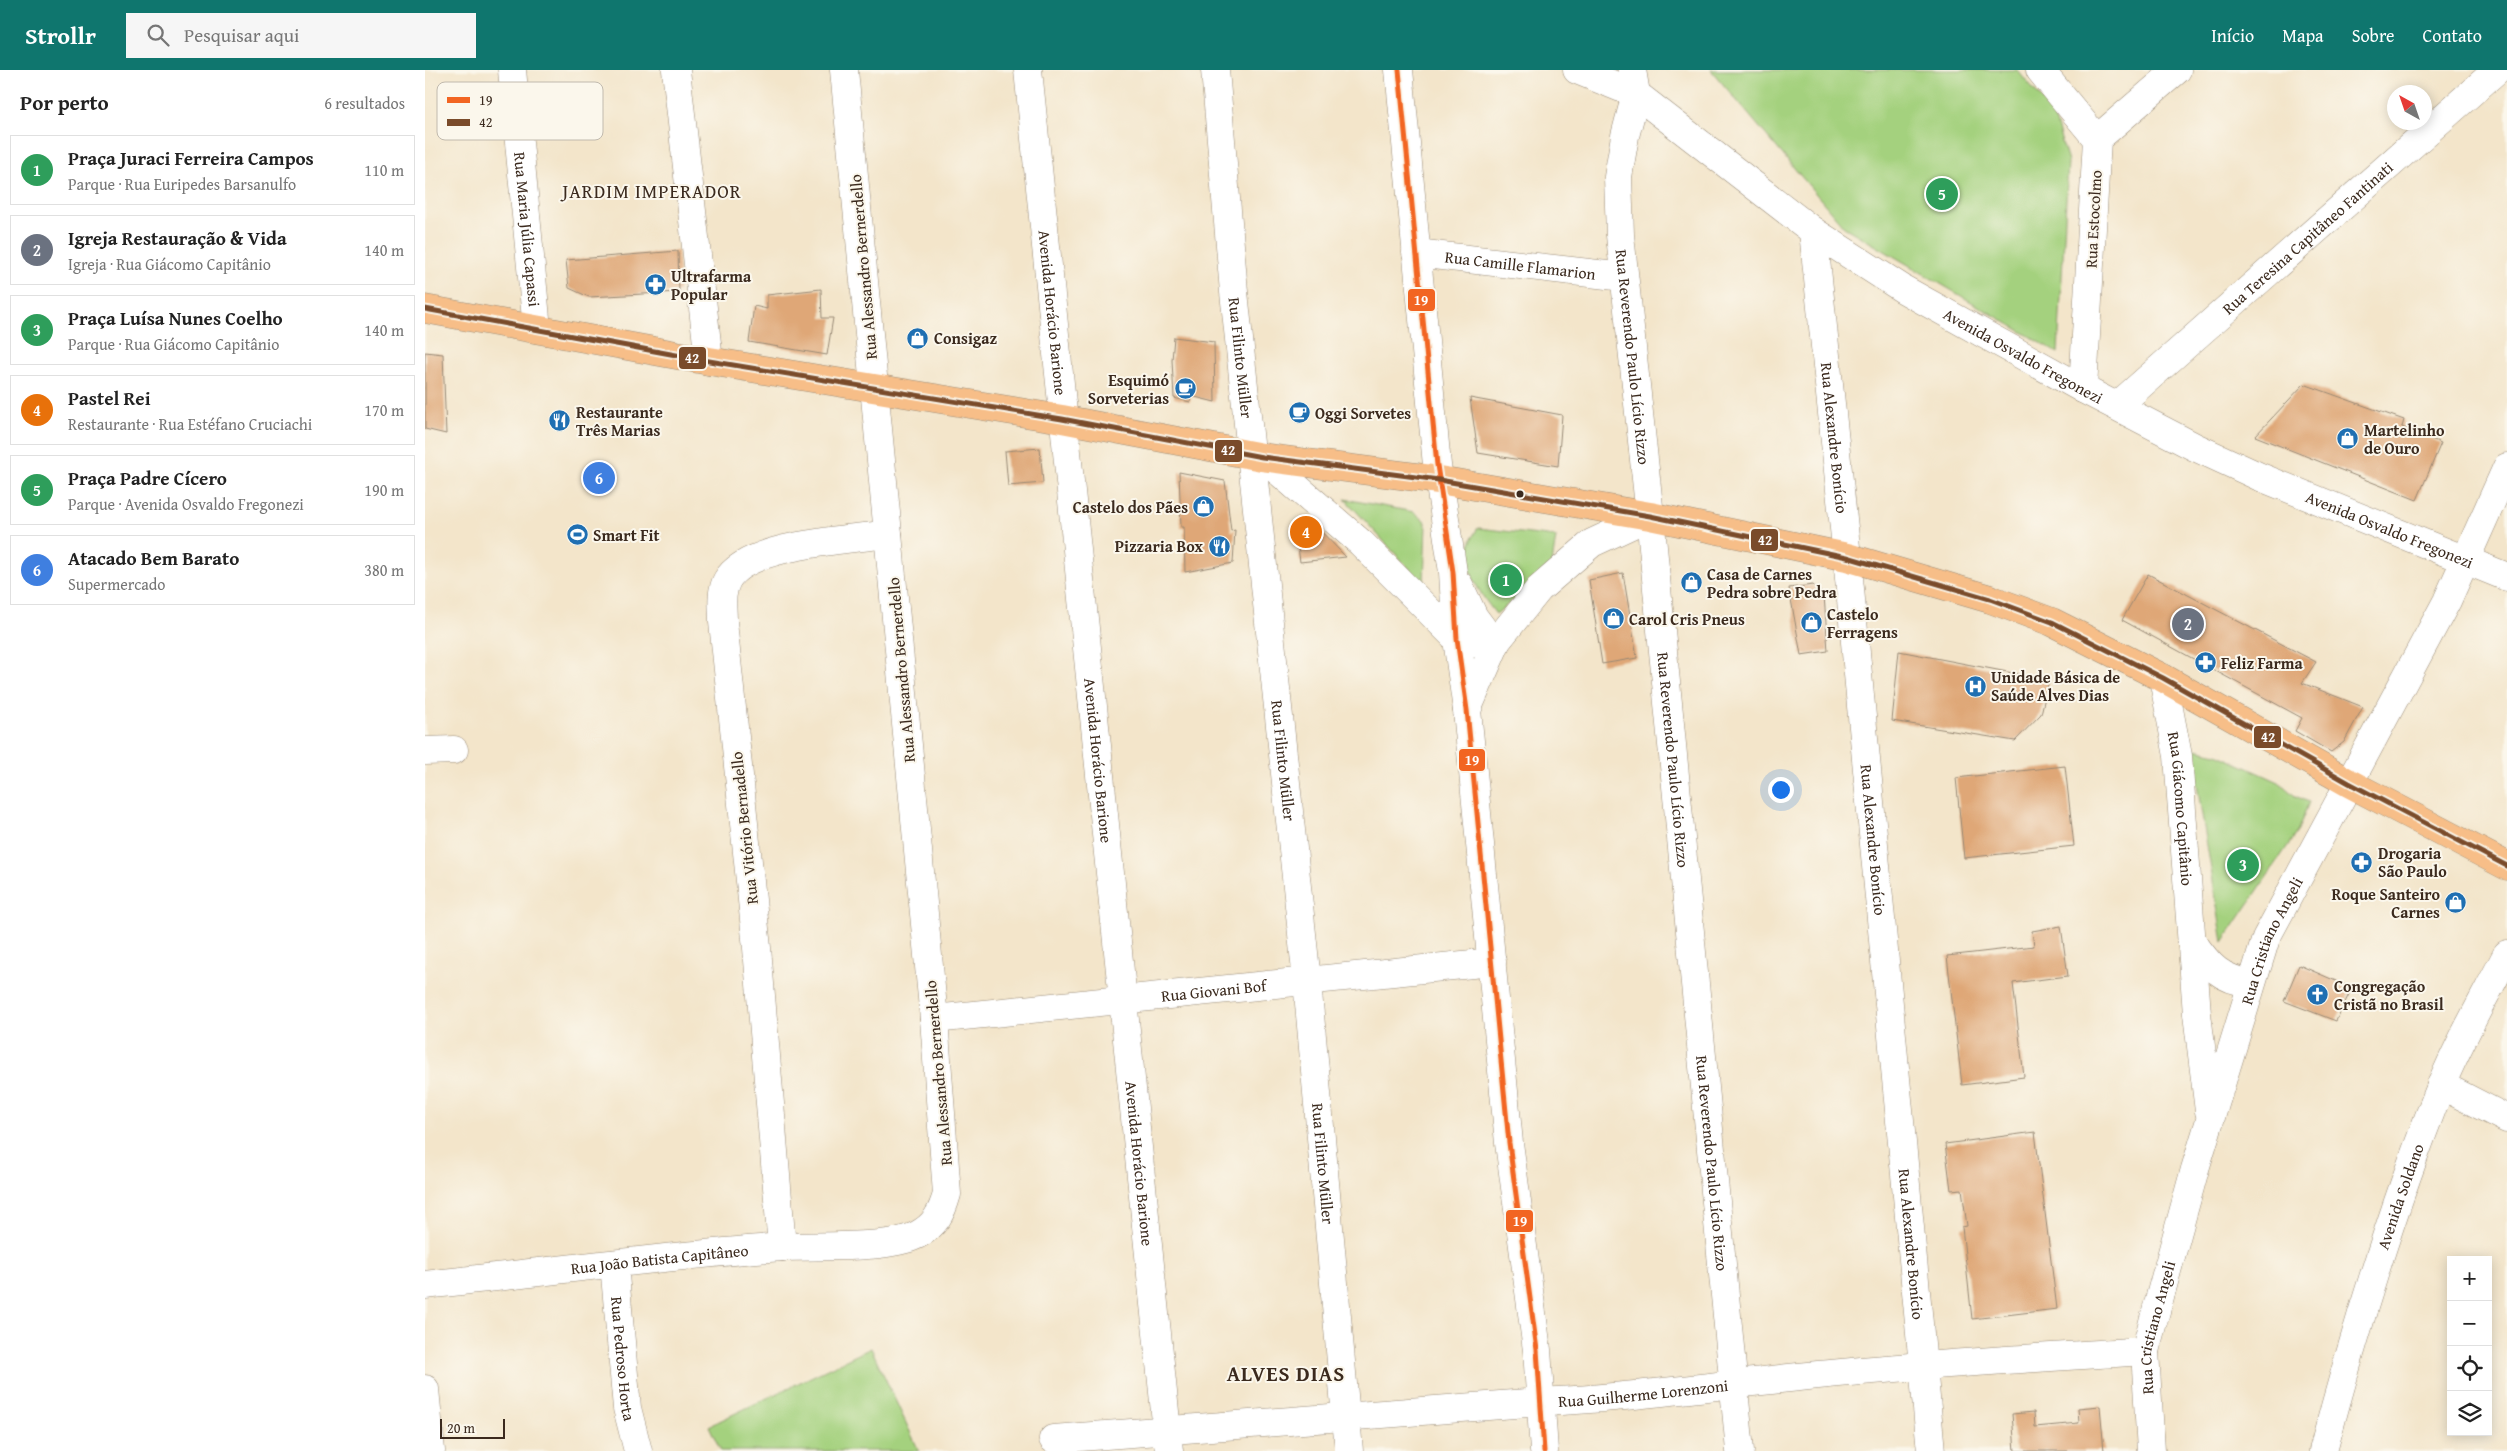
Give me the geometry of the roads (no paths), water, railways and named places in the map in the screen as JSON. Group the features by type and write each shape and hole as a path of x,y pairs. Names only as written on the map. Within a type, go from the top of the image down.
{"main road":[{"path":"425,309 709,361 874,386 1062,419 1257,456 1439,480 1651,516 1847,558 1990,598 2052,622 2163,678 2349,783 2507,866"}],"street":[{"path":"676,70 709,361"},
{"name":"Rua Alessandro Bernerdello","path":"844,70 934,1019 947,1194 938,1219 917,1235 895,1242"},
{"name":"Avenida Horácio Barione","path":"1029,70 1062,419 1107,820 1123,1000 1168,1441"},
{"name":"Rua Filinto Müller","path":"1215,70 1257,456 1349,1451"},
{"path":"1399,70 1439,480 1453,572 1457,639 1467,710 1509,1143 1537,1350 1544,1451"},
{"name":"Avenida Osvaldo Fregonezi","path":"1577,70 1634,82 1813,231 1903,289 2083,390 2195,447 2258,476 2507,577"},
{"path":"2040,70 2097,139 2177,70"},
{"name":"Rua Teresina Capitâneo Fantinati","path":"2117,406 2497,70"},
{"name":"Rua Reverendo Paulo Lício Rizzo","path":"1634,82 1618,177 1624,277 1651,516 1740,1451"},
{"name":"Rua Estocolmo","path":"2083,390 2097,139"},
{"name":"Rua Maria Júlia Capassi","path":"519,140 537,329"},
{"name":"Rua Alexandre Bonício","path":"1813,231 1847,558 1931,1451"},
{"name":"Rua Camille Flamarion","path":"1416,253 1624,277"},
{"path":"1257,456 1361,543 1457,639 1478,644 1495,641"},
{"name":"Rua Cristiano Angeli","path":"2151,1451 2145,1351 2210,1120 2266,938 2447,601 2507,468"},
{"path":"1467,710 1495,641 1539,589 1592,543 1651,516"},
{"name":"Rua Vitório Bernadello","path":"782,1247 757,948 723,622 723,595 726,581 735,569 747,560 769,552 888,534"},
{"path":"1453,572 1474,617 1495,641"},
{"name":"Rua Giácomo Capitânio","path":"2163,678 2178,756 2197,1014 2210,1120"},
{"path":"425,751 454,750"},
{"path":"2192,941 2210,965 2224,976 2230,980 2251,983"},
{"name":"Avenida Soldano","path":"2323,1451 2347,1360 2386,1232 2441,1085 2507,954"},
{"name":"Rua Giovani Bof","path":"934,1019 1492,962"},
{"path":"2441,1085 2507,1119"},
{"name":"Rua João Batista Capitâneo","path":"425,1284 782,1247 895,1242"},
{"name":"Rua Pedroso Horta","path":"614,1264 627,1408 638,1451"},
{"name":"Rua Guilherme Lorenzoni","path":"1053,1439 1168,1441 1345,1417 1540,1402 1602,1400 1734,1383 1922,1365 2145,1351"},
{"path":"425,1389 431,1451"}],"place":[{"name":"Praça Padre Cícero","path":"1942,194"},
{"name":"Ultrafarma Popular","path":"655,285"},
{"name":"Consigaz","path":"918,338"},
{"name":"Esquimó Sorveterias","path":"1185,389"},
{"name":"Oggi Sorvetes","path":"1299,413"},
{"name":"Restaurante Três Marias","path":"560,421"},
{"name":"Martelinho de Ouro","path":"2348,439"},
{"name":"Atacado Bem Barato","path":"599,478"},
{"name":"Castelo dos Pães","path":"1204,507"},
{"name":"Pastel Rei","path":"1306,532"},
{"name":"Smart Fit","path":"577,535"},
{"name":"Pizzaria Box","path":"1219,546"},
{"name":"Praça Juraci Ferreira Campos","path":"1506,580"},
{"name":"Casa de Carnes Pedra sobre Pedra","path":"1691,583"},
{"name":"Carol Cris Pneus","path":"1613,619"},
{"name":"Castelo Ferragens","path":"1811,623"},
{"name":"Igreja Restauração & Vida","path":"2188,624"},
{"name":"Feliz Farma","path":"2205,663"},
{"name":"Unidade Básica de Saúde Alves Dias","path":"1975,686"},
{"name":"Drogaria São Paulo","path":"2362,862"},
{"name":"Praça Luísa Nunes Coelho","path":"2243,865"},
{"name":"Roque Santeiro Carnes","path":"2456,903"},
{"name":"Congregação Cristã no Brasil","path":"2318,995"}],"district":[{"name":"JARDIM IMPERADOR","path":"652,191"},
{"name":"ALVES DIAS","path":"1286,1373"}]}
